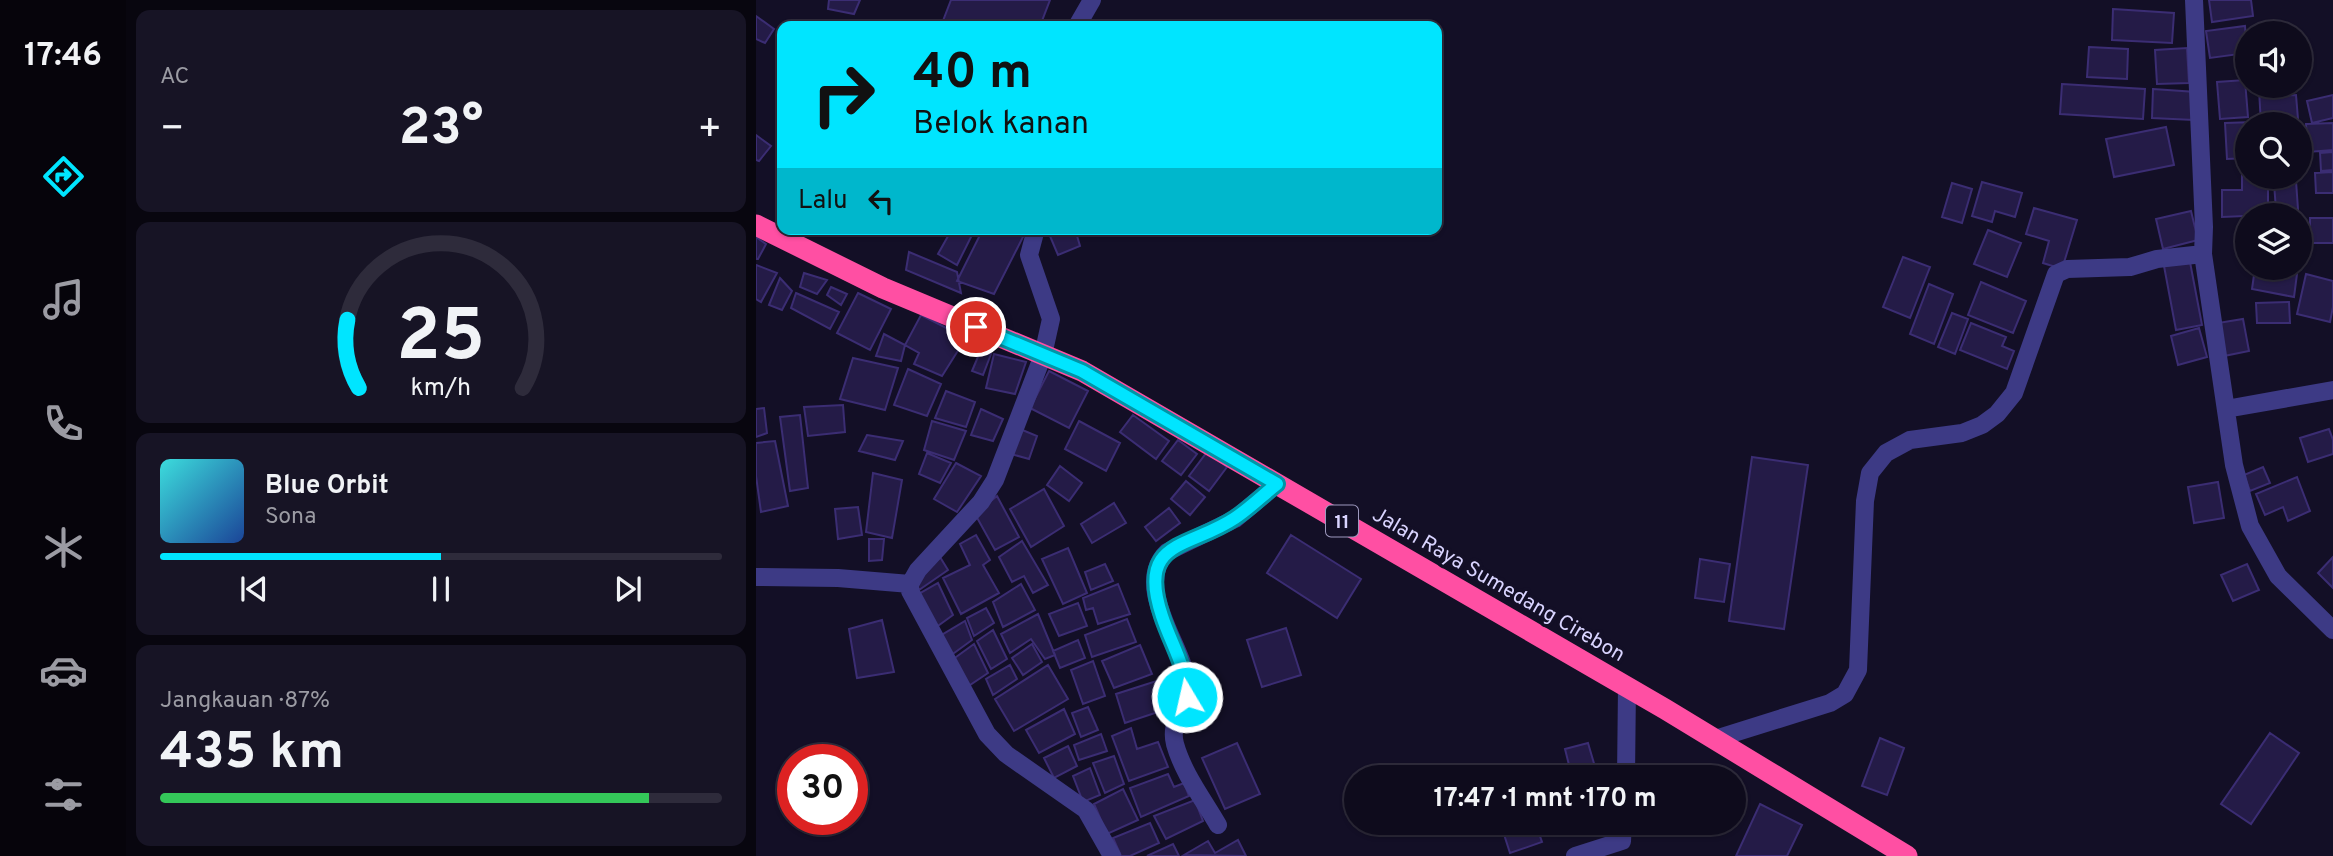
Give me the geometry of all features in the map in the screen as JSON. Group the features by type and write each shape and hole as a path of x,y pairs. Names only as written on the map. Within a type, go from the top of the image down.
{"highway":[{"name":"Jalan Raya Sumedang Cirebon","path":"756,225 883,288 1082,371 1627,686 1907,856"}],"street":[{"path":"1080,21 1092,0"},
{"path":"2194,0 2204,214 2203,254 2234,465 2250,526 2278,576 2333,630"},
{"path":"1034,235 1029,255 1051,319 1043,355 995,480 981,502 918,570 911,584 911,595 988,734 1006,754 1086,810 1112,856"},
{"path":"1715,739 1830,703 1845,694 1858,670 1865,501 1870,473 1886,453 1910,440 1962,433 1982,425 1997,414 2014,393 2056,274 2067,269 2130,267 2157,259 2203,254"},
{"path":"2226,410 2333,390"},
{"path":"1218,825 1183,765 1175,743 1173,731 1187,697 1187,684 1184,669 1161,614 1155,570 1159,560 1167,552 1234,519 1277,484"},
{"path":"756,577 838,578 911,584"},
{"path":"1626,765 1627,686"},
{"path":"1575,856 1622,841 1622,835"}],"building":[{"path":"829,0 860,0 854,14 828,9"},
{"path":"951,0 1050,0 1042,21 943,21"},
{"path":"2209,0 2251,0 2253,16 2212,22"},
{"path":"2113,9 2174,13 2172,43 2112,40"},
{"path":"756,16 774,29 765,43 756,39"},
{"path":"2235,27 2235,55 2210,58 2206,31"},
{"path":"2089,47 2128,49 2127,79 2087,77"},
{"path":"2187,48 2189,83 2157,84 2155,50"},
{"path":"2235,81 2235,98 2246,98 2248,112 2235,112 2235,118 2220,119 2217,82"},
{"path":"2062,84 2145,89 2143,119 2060,114"},
{"path":"2153,89 2196,92 2194,120 2152,118"},
{"path":"2333,95 2333,118 2312,123 2312,112 2310,112 2307,101"},
{"path":"2259,98 2296,98 2297,112 2260,112"},
{"path":"2225,123 2235,123 2235,159 2227,159"},
{"path":"2333,123 2333,150 2312,152 2312,124"},
{"path":"2166,127 2174,165 2114,177 2106,139"},
{"path":"756,135 771,146 759,161 756,160"},
{"path":"2333,152 2333,170 2321,171 2320,153"},
{"path":"2333,172 2333,193 2316,193 2315,173"},
{"path":"1982,182 2022,193 2015,217 1995,211 1992,222 1972,216"},
{"path":"1952,183 1972,189 1962,223 1942,217"},
{"path":"2268,189 2268,203 2235,203 2235,216 2222,217 2222,190"},
{"path":"2274,189 2297,189 2298,203 2275,203"},
{"path":"2034,208 2077,220 2062,269 2043,263 2049,241 2026,234"},
{"path":"2191,211 2198,240 2163,249 2156,219"},
{"path":"2312,218 2333,218 2333,243 2312,243"},
{"path":"1988,230 2021,243 2007,277 1974,264"},
{"path":"949,235 972,235 957,265 938,254"},
{"path":"980,235 1024,235 994,294 957,281"},
{"path":"1050,235 1077,235 1080,246 1058,255"},
{"path":"756,237 766,244 758,259 756,259"},
{"path":"909,252 957,272 961,293 906,270"},
{"path":"1903,257 1930,267 1910,318 1883,307"},
{"path":"2190,262 2202,325 2176,330 2164,266"},
{"path":"756,265 777,273 761,302 756,299"},
{"path":"804,273 827,280 817,294 800,287"},
{"path":"2312,276 2333,281 2330,322 2297,314 2305,280 2312,280"},
{"path":"780,278 792,291 782,310 769,305"},
{"path":"2253,280 2296,280 2294,297 2252,289"},
{"path":"1981,282 2026,301 2013,333 1968,315"},
{"path":"1929,284 1953,294 1934,344 1910,334"},
{"path":"831,287 847,294 841,305 827,295"},
{"path":"796,293 839,312 830,329 791,308"},
{"path":"858,293 891,309 870,350 837,333"},
{"path":"2289,302 2290,323 2257,323 2256,303"},
{"path":"1952,313 1968,319 1955,354 1938,347"},
{"path":"921,315 966,338 942,376 914,364 919,353 905,345"},
{"path":"2243,319 2249,351 2224,356 2218,323"},
{"path":"1971,323 2006,337 2002,346 2014,351 2007,369 1960,350"},
{"path":"2199,328 2207,357 2178,365 2171,336"},
{"path":"884,334 905,345 901,361 876,356"},
{"path":"980,352 991,354 983,375 972,371"},
{"path":"994,354 1026,362 1015,394 986,388"},
{"path":"853,358 898,368 885,410 840,399"},
{"path":"908,369 941,384 927,416 894,405"},
{"path":"1049,371 1088,391 1069,428 1030,408"},
{"path":"946,391 975,402 966,427 935,418"},
{"path":"843,405 845,432 808,436 804,407"},
{"path":"764,408 767,433 756,437 756,409"},
{"path":"981,409 1003,419 993,441 971,435"},
{"path":"800,415 808,488 790,491 780,417"},
{"path":"1133,415 1169,441 1156,459 1120,432"},
{"path":"932,421 966,431 954,460 924,450"},
{"path":"1079,421 1120,443 1106,471 1065,449"},
{"path":"1020,429 1037,436 1029,459 1011,454"},
{"path":"2329,429 2333,440 2333,454 2308,462 2300,438"},
{"path":"867,435 903,441 895,460 859,451"},
{"path":"1178,440 1197,454 1181,475 1162,461"},
{"path":"775,441 788,506 761,512 756,476 756,443"},
{"path":"1207,452 1227,467 1209,491 1189,476"},
{"path":"927,453 951,463 940,483 919,474"},
{"path":"1752,457 1808,465 1784,629 1729,621"},
{"path":"956,463 981,476 957,512 934,499"},
{"path":"1060,466 1082,483 1069,501 1047,485"},
{"path":"2263,467 2270,483 2250,491 2244,475"},
{"path":"873,473 902,480 892,538 866,532"},
{"path":"2297,477 2310,511 2288,521 2283,507 2265,515 2256,494"},
{"path":"1186,481 1205,497 1190,515 1171,499"},
{"path":"2218,482 2224,518 2194,523 2188,487"},
{"path":"1044,489 1064,526 1031,547 1010,509"},
{"path":"997,496 1019,537 995,550 975,514"},
{"path":"1114,503 1126,523 1092,543 1081,524"},
{"path":"858,507 862,535 838,539 835,509"},
{"path":"1169,508 1180,523 1156,541 1145,527"},
{"path":"976,535 990,560 983,565 999,593 961,614 943,578 970,565 960,544"},
{"path":"1291,535 1361,579 1337,618 1267,573"},
{"path":"869,539 884,539 882,560 869,561"},
{"path":"1022,541 1048,585 1033,593 1024,576 1012,582 999,557"},
{"path":"1068,548 1087,593 1063,604 1042,559"},
{"path":"940,557 948,570 919,590 916,583"},
{"path":"2333,557 2333,588 2318,573"},
{"path":"1700,559 1730,564 1724,602 1695,598"},
{"path":"1105,564 1113,581 1091,590 1085,572"},
{"path":"2247,564 2259,590 2233,601 2221,575"},
{"path":"938,583 953,615 935,628 917,595"},
{"path":"1021,584 1035,610 1003,627 993,602"},
{"path":"1118,584 1130,614 1098,624 1093,608 1086,610 1083,598"},
{"path":"1078,603 1087,626 1059,636 1049,614"},
{"path":"986,608 994,623 974,636 967,618"},
{"path":"1038,614 1055,655 1045,659 1031,639 1010,653 1001,634"},
{"path":"1127,619 1136,642 1092,657 1085,635"},
{"path":"882,620 894,672 857,678 849,629"},
{"path":"965,621 972,640 950,656 940,636"},
{"path":"1286,628 1301,675 1262,687 1247,640"},
{"path":"993,630 1007,659 991,669 977,641"},
{"path":"1078,640 1085,658 1060,668 1053,651"},
{"path":"974,644 988,673 967,687 952,660"},
{"path":"1032,644 1042,662 1023,675 1012,658"},
{"path":"1140,645 1152,674 1114,688 1102,661"},
{"path":"1093,661 1105,696 1083,704 1071,670"},
{"path":"1010,665 1017,679 993,695 986,679"},
{"path":"1048,665 1068,699 1014,731 995,699"},
{"path":"1172,676 1173,707 1125,723 1116,694"},
{"path":"1088,707 1098,730 1081,737 1072,713"},
{"path":"1064,709 1075,734 1039,753 1026,730"},
{"path":"1131,728 1137,749 1158,742 1168,767 1129,781 1112,736"},
{"path":"2270,733 2299,753 2251,824 2221,804"},
{"path":"1101,734 1107,751 1079,760 1074,745"},
{"path":"1880,738 1904,748 1887,795 1862,786"},
{"path":"1237,743 1260,794 1225,809 1202,758"},
{"path":"1588,743 1594,765 1569,765 1565,749"},
{"path":"1068,746 1077,766 1054,778 1044,758"},
{"path":"1114,756 1124,784 1105,793 1093,763"},
{"path":"1090,768 1100,795 1083,802 1073,776"},
{"path":"1168,774 1174,787 1184,783 1189,796 1141,817 1130,788"},
{"path":"1123,789 1138,820 1107,834 1094,804"},
{"path":"1195,800 1203,821 1166,839 1154,816"},
{"path":"1760,804 1802,825 1787,856 1736,856"},
{"path":"1150,823 1159,843 1130,856 1121,856 1113,838"},
{"path":"1504,835 1540,835 1542,842 1510,853"},
{"path":"1238,840 1246,856 1184,855 1208,841 1215,853"},
{"path":"1173,844 1179,856 1147,856"}],"route":[{"path":"976,327 1082,371 1277,484 1234,519 1178,545 1159,560 1155,570 1161,614 1184,669 1187,697"}]}
